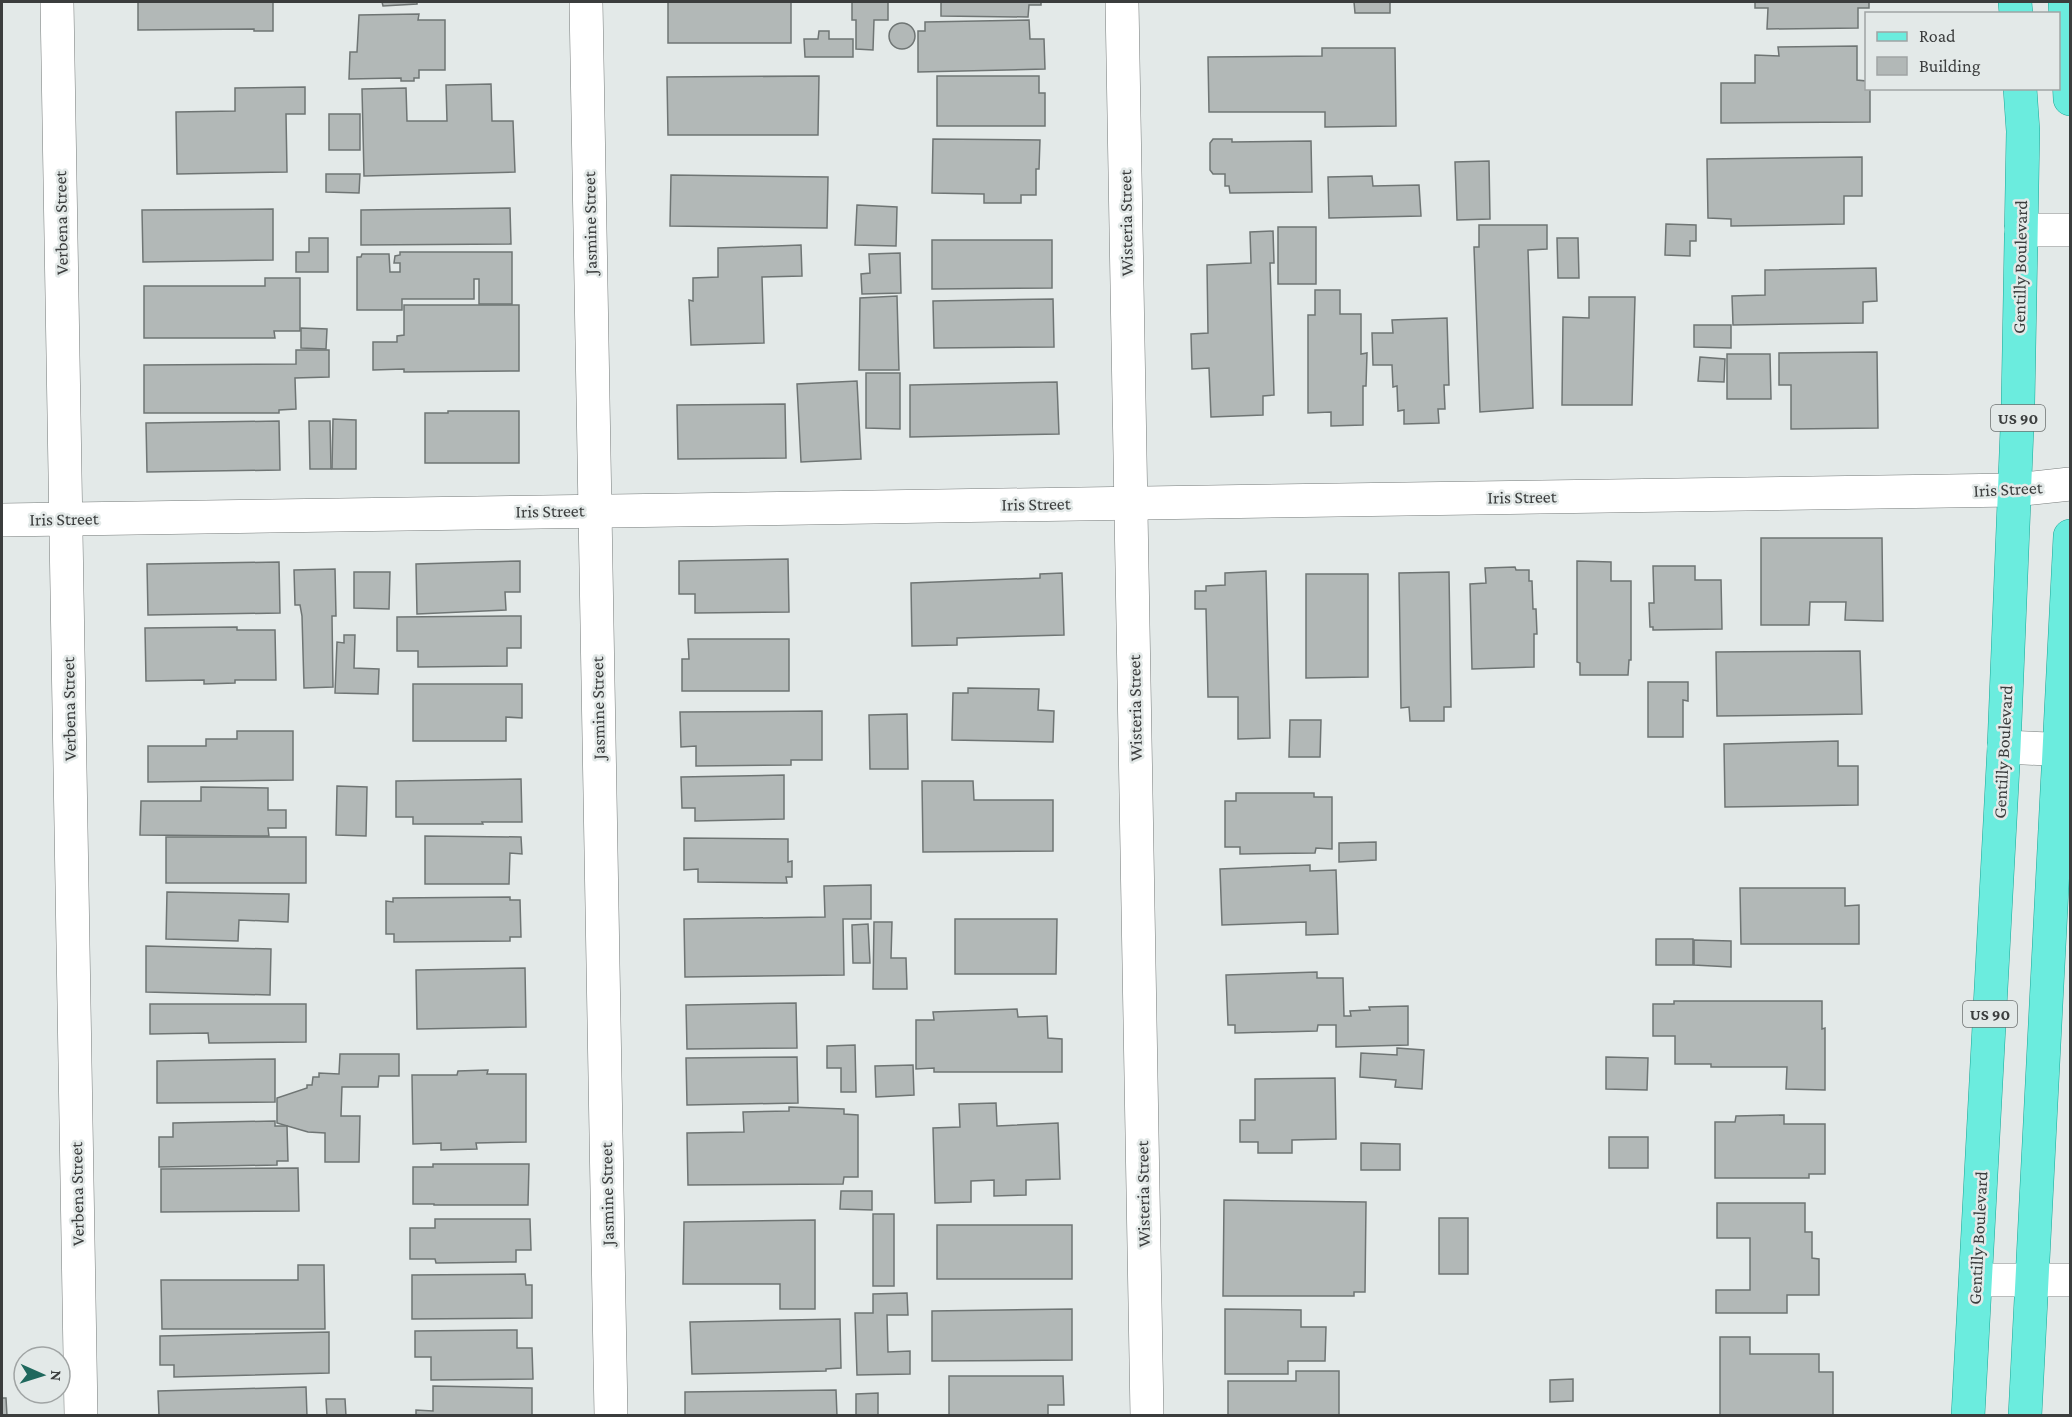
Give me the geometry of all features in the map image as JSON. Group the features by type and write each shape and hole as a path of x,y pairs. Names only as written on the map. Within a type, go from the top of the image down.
{"main road":[{"path":"2065,2 2070,99"},
{"name":"Gentilly Boulevard","path":"1968,1416 2004,747 2018,404 2023,131 2020,90"},
{"path":"2025,1416 2031,1281 2065,751 2070,536"}],"street":[{"name":"Verbena Street","path":"57,2 81,1416"},
{"name":"Jasmine Street","path":"586,2 611,1416"},
{"name":"Wisteria Street","path":"1122,2 1147,1416"},
{"path":"2021,230 2070,230"},
{"name":"Iris Street","path":"2,520 2014,490 2070,484"},
{"path":"2004,747 2065,751"},
{"path":"1976,1280 2070,1280"}],"building":[{"path":"138,2 273,2 273,31 254,31 254,29 138,30"},
{"path":"382,2 417,2 417,4 383,6"},
{"path":"668,2 791,2 791,43 668,43"},
{"path":"852,2 888,2 888,20 874,20 873,50 856,49 856,20 852,20"},
{"path":"941,2 1041,2 1041,5 1029,5 1028,17 941,16"},
{"path":"1354,2 1390,2 1390,13 1355,13"},
{"path":"1755,2 1869,2 1869,8 1858,8 1858,28 1767,29 1768,8 1755,8"},
{"path":"419,14 418,20 445,20 445,70 419,70 419,78 414,78 414,81 401,81 401,78 349,79 350,52 357,52 359,15"},
{"path":"1029,20 1030,39 1044,39 1045,69 918,72 918,31 925,31 925,22"},
{"path":"902,23 911,27 915,36 911,45 902,49 893,45 889,36 893,27"},
{"path":"819,31 829,31 829,39 853,39 853,57 805,57 804,39 818,39"},
{"path":"1857,46 1857,80 1865,81 1865,90 1870,90 1870,122 1721,123 1721,83 1755,83 1755,55 1779,56 1778,47"},
{"path":"1322,48 1395,48 1396,126 1325,127 1325,112 1209,112 1208,57 1322,56"},
{"path":"819,76 818,135 668,135 667,77"},
{"path":"937,76 1039,76 1039,93 1045,93 1045,126 937,126"},
{"path":"491,84 492,121 513,121 515,172 364,176 362,89 406,88 407,121 447,121 446,85"},
{"path":"305,87 305,114 286,114 287,172 177,174 176,112 235,111 235,88"},
{"path":"329,114 360,114 360,150 329,150"},
{"path":"933,139 1040,140 1039,169 1036,169 1036,195 1021,195 1021,203 984,203 984,194 932,193"},
{"path":"1213,139 1232,139 1232,142 1311,141 1312,192 1230,193 1229,186 1225,186 1225,174 1213,174 1210,170 1210,143"},
{"path":"1862,157 1862,196 1844,196 1844,224 1731,226 1731,219 1708,218 1707,159"},
{"path":"1489,161 1490,219 1457,220 1455,162"},
{"path":"326,174 360,174 359,193 326,192"},
{"path":"671,175 828,177 827,228 670,226"},
{"path":"1372,176 1373,186 1419,185 1421,216 1329,218 1328,177"},
{"path":"857,205 897,207 896,246 855,245"},
{"path":"510,208 511,244 361,245 361,210"},
{"path":"273,209 273,260 143,262 142,210"},
{"path":"1666,224 1696,225 1696,241 1690,241 1690,256 1665,255"},
{"path":"1479,225 1547,225 1547,249 1528,250 1533,408 1480,412 1474,247 1479,247"},
{"path":"1278,227 1316,227 1316,284 1278,284"},
{"path":"1273,231 1274,263 1270,263 1274,395 1263,396 1263,415 1211,417 1209,368 1192,369 1191,334 1208,333 1207,265 1251,263 1250,232"},
{"path":"309,238 328,238 328,272 296,272 296,252 309,252"},
{"path":"1557,238 1578,238 1579,278 1558,278"},
{"path":"932,240 1052,240 1052,288 932,289"},
{"path":"801,245 802,276 762,277 764,343 691,345 689,300 693,301 693,278 718,277 718,248"},
{"path":"400,252 512,252 512,304 479,304 479,279 474,279 474,299 402,299 402,310 357,310 357,257 361,257 362,254 389,254 390,272 400,272 400,263 394,263 395,256 400,255"},
{"path":"900,253 901,293 862,294 861,274 870,273 869,254"},
{"path":"1876,268 1877,301 1863,302 1863,323 1733,325 1732,296 1765,295 1765,270"},
{"path":"265,278 300,278 300,331 274,331 275,338 144,338 144,286 265,286"},
{"path":"1315,290 1340,290 1340,314 1361,314 1361,354 1367,353 1366,386 1363,386 1363,425 1331,426 1331,412 1308,413 1308,315 1315,315"},
{"path":"897,296 899,370 859,370 860,298"},
{"path":"1589,297 1635,297 1632,405 1562,405 1563,317 1589,318"},
{"path":"1053,299 1054,347 934,348 933,301"},
{"path":"404,305 519,305 519,371 373,370 373,342 397,342 397,336 404,335"},
{"path":"1447,318 1449,385 1444,385 1445,409 1438,409 1439,423 1404,424 1404,410 1398,411 1397,386 1393,387 1392,365 1373,365 1372,333 1393,333 1392,320"},
{"path":"1694,325 1731,325 1731,348 1694,347"},
{"path":"301,328 327,329 326,349 301,348"},
{"path":"296,350 329,350 329,377 295,378 296,409 279,410 279,413 144,413 144,365 296,364"},
{"path":"1877,352 1878,428 1791,429 1791,385 1779,385 1779,353"},
{"path":"1727,354 1770,354 1771,399 1727,399"},
{"path":"1700,357 1725,359 1724,382 1698,381"},
{"path":"866,373 900,373 900,429 866,428"},
{"path":"857,381 861,459 801,462 797,384"},
{"path":"1057,382 1059,434 910,437 910,385"},
{"path":"785,404 786,458 678,459 677,405"},
{"path":"448,411 519,411 519,463 425,463 425,413 448,413"},
{"path":"333,419 356,420 356,469 332,469"},
{"path":"279,421 280,470 147,472 146,423"},
{"path":"309,421 330,421 331,469 310,469"},
{"path":"1761,538 1882,538 1883,621 1845,620 1846,602 1810,602 1809,625 1761,625"},
{"path":"788,559 789,612 695,613 695,594 679,594 679,561"},
{"path":"520,561 520,592 505,592 506,610 417,614 416,564"},
{"path":"1577,561 1611,562 1611,581 1631,581 1631,660 1629,660 1628,675 1580,675 1580,663 1577,662"},
{"path":"279,562 280,613 148,615 147,564"},
{"path":"1653,566 1695,566 1695,580 1721,580 1722,629 1653,630 1653,627 1650,627 1649,603 1654,603"},
{"path":"1515,567 1516,570 1529,570 1529,581 1532,581 1537,634 1534,634 1534,667 1472,669 1470,584 1486,583 1485,568"},
{"path":"335,569 336,616 332,616 333,687 304,688 302,616 300,605 295,605 294,570"},
{"path":"1266,571 1270,738 1238,739 1238,697 1208,697 1206,609 1195,609 1195,591 1206,591 1206,586 1225,585 1225,573"},
{"path":"354,572 390,572 389,609 354,608"},
{"path":"1449,572 1451,707 1444,707 1444,721 1410,721 1409,707 1401,708 1399,573"},
{"path":"1062,573 1064,635 957,638 957,645 912,646 911,583 1040,578 1040,574"},
{"path":"1306,574 1368,574 1368,677 1306,678"},
{"path":"521,616 521,648 507,648 507,666 418,667 418,651 397,651 397,617"},
{"path":"237,627 237,630 275,630 276,680 235,680 235,683 204,684 204,680 146,681 145,628"},
{"path":"344,635 355,635 354,668 379,669 378,694 335,693 337,642 344,643"},
{"path":"688,639 789,639 789,691 682,691 682,659 689,659"},
{"path":"1860,651 1862,714 1717,716 1716,652"},
{"path":"1648,682 1688,682 1688,701 1683,700 1683,737 1648,737"},
{"path":"413,684 522,684 522,718 506,717 506,741 413,741"},
{"path":"968,688 1039,689 1038,710 1054,711 1053,742 952,740 953,693 968,693"},
{"path":"822,711 822,760 791,760 791,765 696,766 696,746 681,747 680,712"},
{"path":"907,714 908,769 870,769 869,715"},
{"path":"1290,720 1321,720 1320,757 1289,757"},
{"path":"237,731 293,731 293,780 148,782 148,746 206,746 206,739 237,739"},
{"path":"1838,741 1838,766 1858,766 1858,805 1725,807 1724,744"},
{"path":"784,775 784,819 695,821 695,808 682,808 681,777"},
{"path":"521,779 522,822 413,824 413,817 396,817 396,781"},
{"path":"922,781 973,781 974,800 1053,800 1053,851 923,852"},
{"path":"337,786 367,787 366,836 336,835"},
{"path":"201,787 268,788 268,810 286,810 286,828 268,828 269,836 140,835 141,801 201,801"},
{"path":"1236,793 1314,793 1314,797 1332,797 1332,849 1316,848 1315,853 1240,854 1240,847 1225,847 1225,801 1236,801"},
{"path":"425,836 521,837 522,854 510,853 509,884 425,884"},
{"path":"166,837 306,837 306,883 166,883"},
{"path":"684,838 788,839 788,862 792,861 792,877 786,877 787,883 698,882 698,869 684,870"},
{"path":"1376,842 1376,860 1339,862 1339,843"},
{"path":"1310,865 1310,871 1336,870 1338,934 1306,935 1306,922 1222,925 1220,869"},
{"path":"871,885 871,919 843,919 844,975 685,977 684,919 825,917 824,886"},
{"path":"1740,888 1845,888 1845,906 1859,905 1859,944 1741,944"},
{"path":"167,892 289,894 288,922 239,920 238,941 166,939"},
{"path":"510,897 510,900 520,900 521,937 510,937 510,941 394,942 394,934 386,934 386,901 393,902 393,898"},
{"path":"955,919 1057,919 1056,974 955,974"},
{"path":"874,922 892,922 891,958 906,958 907,989 873,989"},
{"path":"868,924 870,963 853,963 852,925"},
{"path":"1656,939 1693,939 1693,965 1656,965"},
{"path":"1694,940 1731,941 1731,967 1694,965"},
{"path":"146,946 271,949 270,995 146,992"},
{"path":"525,968 526,1027 417,1029 416,970"},
{"path":"1317,972 1317,978 1343,978 1344,1016 1351,1016 1350,1011 1370,1010 1369,1007 1408,1006 1408,1045 1336,1047 1336,1025 1318,1025 1317,1031 1235,1033 1235,1025 1228,1025 1226,975"},
{"path":"1674,1001 1822,1001 1822,1029 1825,1028 1825,1090 1786,1089 1787,1067 1711,1067 1711,1064 1675,1064 1675,1036 1653,1036 1653,1004 1674,1004"},
{"path":"796,1003 797,1048 687,1049 686,1005"},
{"path":"150,1004 306,1004 306,1042 209,1043 208,1033 150,1034"},
{"path":"1017,1009 1018,1017 1047,1016 1048,1038 1062,1039 1062,1072 934,1072 934,1068 916,1069 916,1020 934,1020 933,1012"},
{"path":"855,1045 856,1092 841,1092 841,1068 827,1068 827,1046"},
{"path":"1397,1048 1424,1050 1422,1089 1395,1087 1396,1080 1360,1077 1361,1053 1397,1055"},
{"path":"340,1054 399,1054 399,1076 379,1076 378,1087 342,1087 341,1116 360,1116 359,1162 325,1162 325,1133 308,1132 277,1123 277,1098 307,1088 307,1085 312,1085 313,1077 319,1077 319,1073 339,1074"},
{"path":"797,1057 798,1103 687,1105 686,1058"},
{"path":"1606,1057 1648,1058 1647,1090 1606,1089"},
{"path":"275,1059 275,1102 157,1103 157,1061"},
{"path":"913,1065 914,1095 876,1097 875,1066"},
{"path":"488,1070 487,1074 526,1074 526,1142 476,1143 477,1149 441,1150 441,1143 413,1144 412,1075 457,1075 458,1071"},
{"path":"1335,1078 1336,1139 1292,1140 1292,1153 1258,1153 1258,1142 1240,1142 1240,1120 1255,1120 1255,1079"},
{"path":"996,1103 997,1126 1058,1123 1060,1179 1026,1180 1026,1195 994,1196 994,1180 971,1181 971,1202 935,1203 933,1128 960,1127 959,1104"},
{"path":"789,1107 844,1109 844,1114 858,1115 858,1177 844,1177 843,1184 688,1185 687,1133 744,1132 743,1112 789,1111"},
{"path":"1784,1115 1784,1124 1825,1124 1825,1174 1809,1174 1809,1178 1715,1178 1715,1122 1735,1122 1736,1116"},
{"path":"275,1121 275,1126 287,1126 288,1161 277,1161 277,1165 159,1167 159,1137 173,1137 173,1123"},
{"path":"1609,1137 1648,1137 1648,1168 1609,1168"},
{"path":"1361,1143 1400,1144 1400,1170 1361,1170"},
{"path":"433,1164 529,1164 528,1205 413,1204 413,1167 433,1167"},
{"path":"298,1168 299,1211 161,1212 161,1169"},
{"path":"841,1191 872,1191 872,1210 840,1209"},
{"path":"1224,1200 1366,1202 1365,1292 1354,1292 1354,1296 1223,1296"},
{"path":"1717,1203 1805,1203 1805,1232 1812,1232 1812,1258 1819,1259 1819,1295 1787,1295 1787,1313 1716,1313 1716,1290 1750,1290 1750,1238 1717,1238"},
{"path":"873,1214 894,1214 894,1286 873,1286"},
{"path":"1439,1218 1468,1218 1468,1274 1439,1274"},
{"path":"435,1219 530,1219 531,1250 516,1250 516,1262 436,1263 435,1259 410,1259 410,1228 435,1228"},
{"path":"815,1220 815,1309 780,1309 780,1284 683,1284 684,1222"},
{"path":"937,1225 1072,1225 1072,1279 937,1279"},
{"path":"298,1265 324,1265 325,1329 162,1329 161,1280 298,1280"},
{"path":"525,1274 526,1285 532,1285 532,1318 412,1319 412,1275"},
{"path":"907,1293 908,1315 887,1315 888,1352 910,1351 910,1374 857,1375 855,1313 873,1313 873,1294"},
{"path":"1072,1309 1072,1360 932,1361 932,1311"},
{"path":"1225,1309 1301,1310 1301,1327 1326,1327 1325,1361 1288,1361 1288,1374 1225,1374"},
{"path":"840,1319 841,1368 826,1369 826,1371 692,1374 690,1322"},
{"path":"517,1330 517,1348 532,1348 533,1379 431,1380 431,1357 415,1357 415,1331"},
{"path":"329,1332 329,1373 174,1377 174,1365 160,1365 160,1336"},
{"path":"1720,1337 1750,1337 1750,1354 1819,1354 1819,1372 1833,1372 1833,1416 1720,1416"},
{"path":"1296,1371 1339,1371 1339,1416 1228,1416 1228,1381 1296,1381"},
{"path":"949,1376 1063,1376 1064,1405 1048,1405 1048,1416 949,1416"},
{"path":"1573,1379 1573,1401 1550,1402 1550,1380"},
{"path":"433,1386 532,1388 532,1416 416,1416 416,1410 433,1411"},
{"path":"306,1387 307,1416 159,1416 158,1391"},
{"path":"836,1390 837,1416 685,1416 685,1392"},
{"path":"878,1393 878,1416 856,1416 856,1394"},
{"path":"2,1398 6,1398 7,1416 2,1416"},
{"path":"326,1399 345,1399 346,1416 327,1416"}]}
